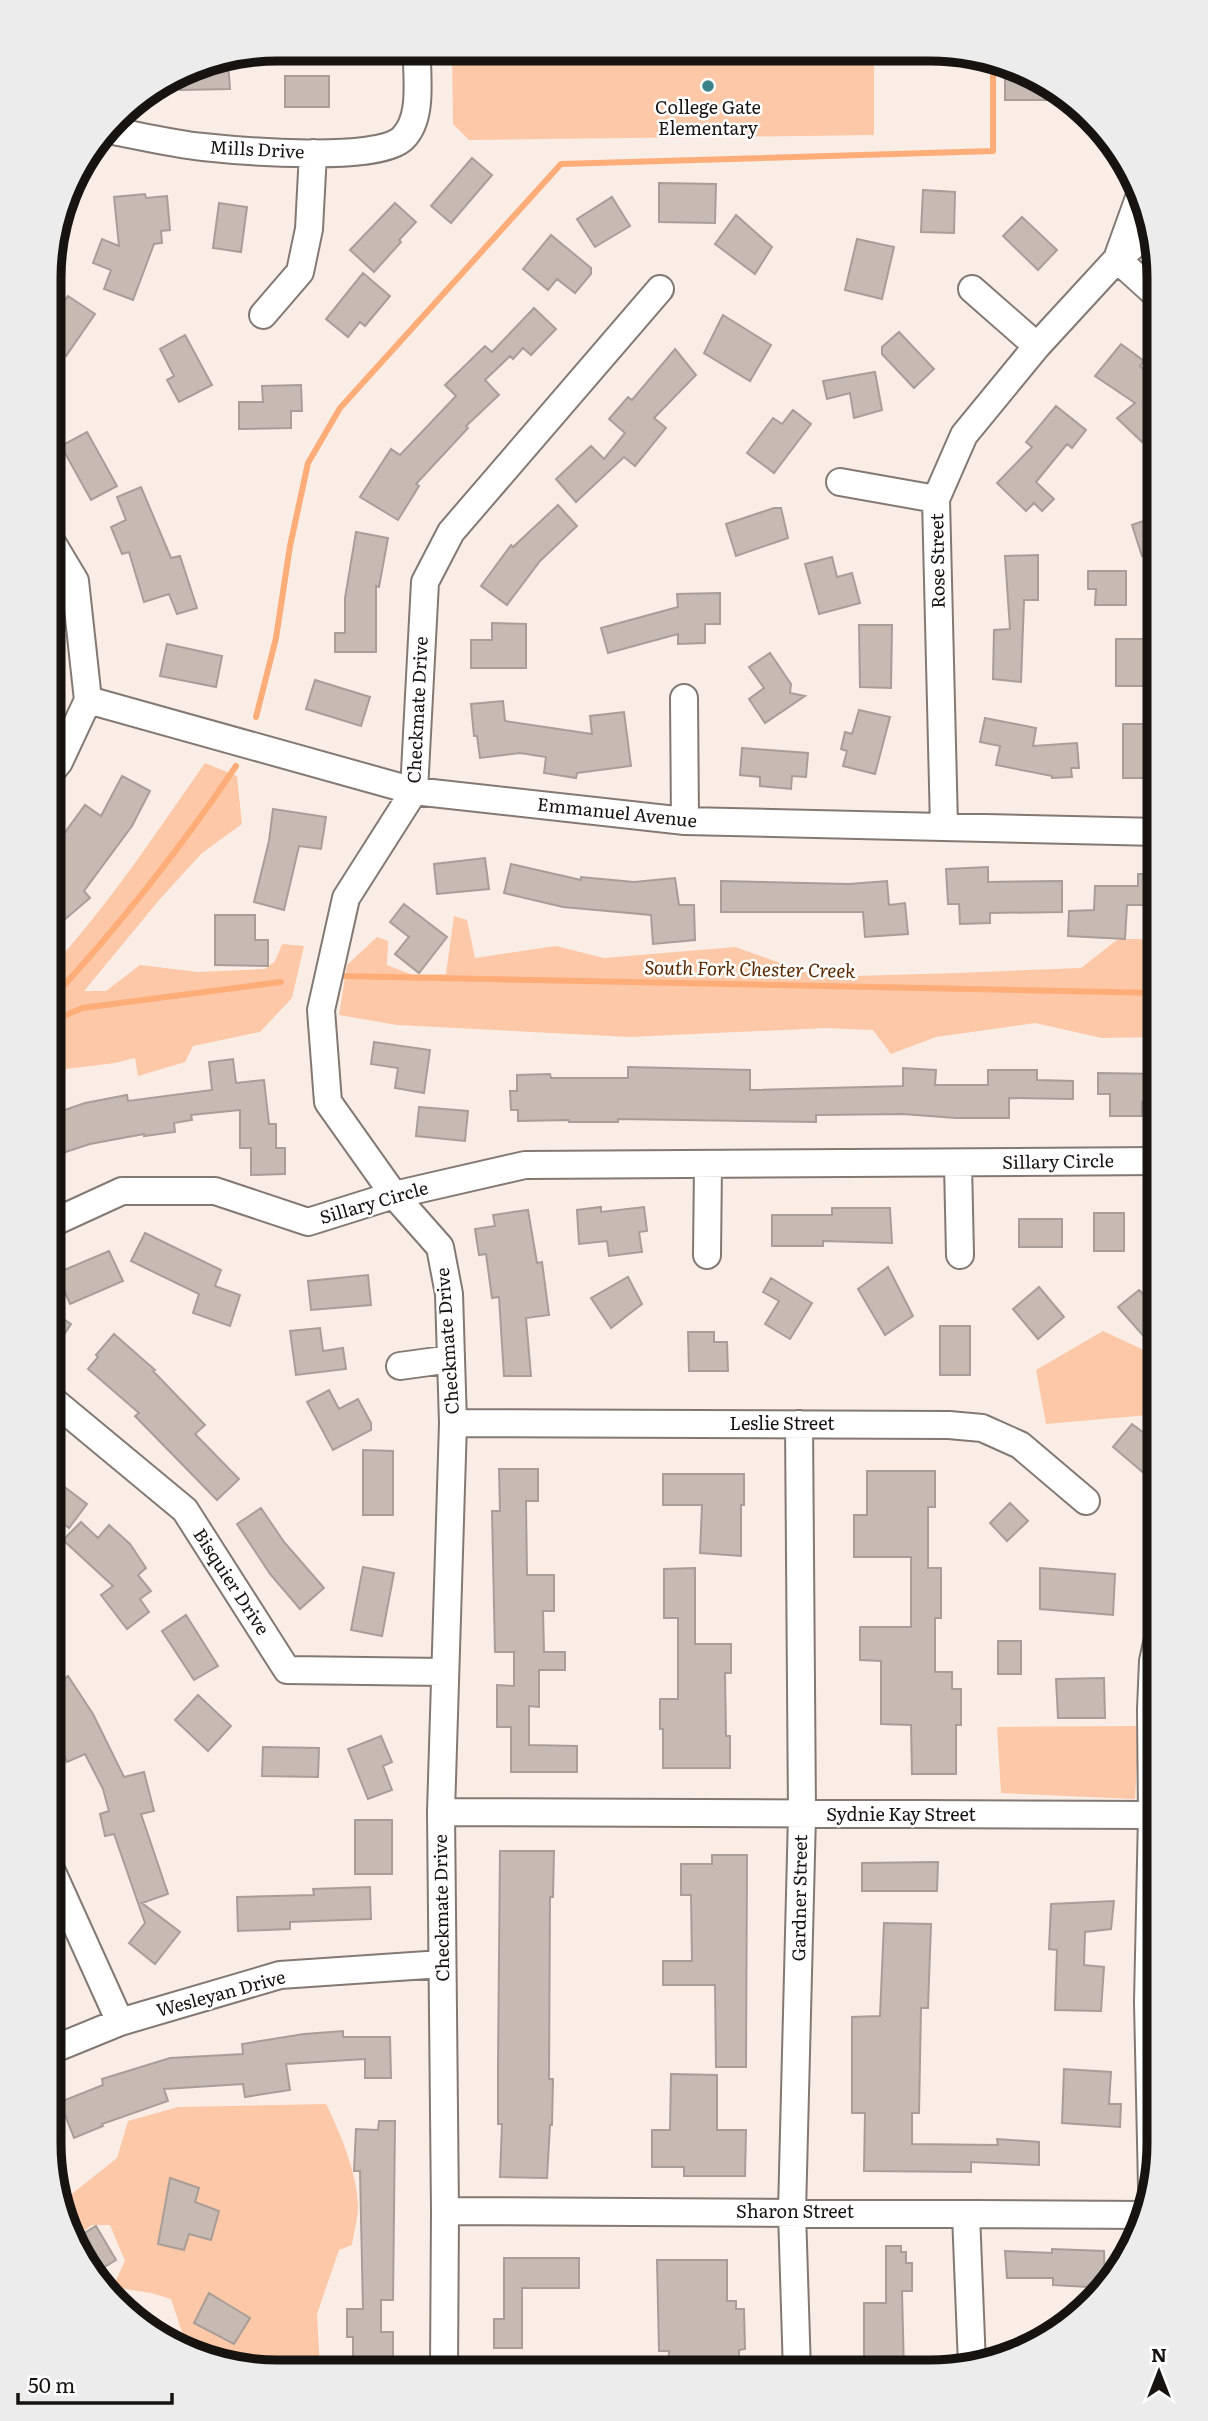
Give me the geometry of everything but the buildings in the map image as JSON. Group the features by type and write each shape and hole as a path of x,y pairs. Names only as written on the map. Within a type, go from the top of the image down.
{"street":[{"name":"Mills Drive","path":"119,132 202,147 313,153 372,151 390,147 403,138 413,122 416,107 416,62"},
{"path":"263,315 300,272 309,229 313,153"},
{"name":"Rose Street","path":"943,826 936,499 964,435 1037,346 1117,259 1135,209"},
{"path":"1143,237 1117,259 1147,287"},
{"name":"Checkmate Drive","path":"444,2360 441,1812 453,1423 449,1294 440,1247 394,1195 328,1102 321,1010 346,898 414,791 425,582 451,533 660,289"},
{"path":"972,289 1037,346"},
{"path":"840,482 936,499"},
{"path":"62,559 75,581 88,700 62,758"},
{"path":"684,698 685,821"},
{"name":"Emmanuel Avenue","path":"88,700 414,791 685,821 1147,832"},
{"name":"Sillary Circle","path":"61,1219 122,1191 215,1191 308,1222 394,1195 525,1164 1147,1161"},
{"path":"958,1163 960,1255"},
{"path":"707,1255 708,1164"},
{"path":"400,1366 451,1359"},
{"name":"Bisquier Drive","path":"61,1407 185,1510 287,1670 444,1672"},
{"name":"Leslie Street","path":"453,1423 949,1425 982,1428 1020,1445 1086,1501"},
{"name":"Gardner Street","path":"797,2360 792,2212 802,1815 799,1424"},
{"name":"Sydnie Kay Street","path":"441,1812 1146,1815"},
{"path":"61,1892 120,2022"},
{"name":"Wesleyan Drive","path":"61,2046 120,2022 280,1975 442,1964"},
{"name":"Sharon Street","path":"445,2211 1134,2215"},
{"path":"966,2214 972,2356"}],"shaded area":[{"name":"College Gate Elementary","path":"874,61 874,135 469,140 453,124 452,62"},
{"path":"205,763 237,776 242,824 202,853 84,991 106,991 140,965 198,972 265,969 275,961 282,944 304,946 292,998 260,1032 193,1046 185,1062 138,1076 135,1058 66,1069 62,1075 62,956 112,895"},
{"path":"454,916 467,920 475,958 556,946 604,958 735,947 820,977 1081,968 1118,939 1147,939 1147,1037 1102,1038 1035,1023 936,1037 891,1054 873,1030 826,1028 630,1037 397,1025 339,1015 347,965 377,937 388,941 387,965 413,975 446,974"},
{"path":"1103,1331 1146,1351 1146,1415 1046,1424 1036,1370"},
{"path":"1139,1726 1135,1799 1001,1793 997,1727"},
{"path":"326,2104 351,2166 358,2205 352,2245 339,2250 317,2314 319,2360 250,2358 222,2352 181,2336 182,2332 171,2299 118,2288 114,2284 125,2261 110,2225 92,2225 81,2233 68,2197 117,2158 128,2121 178,2107"}],"waterway":[{"path":"256,717 276,638 290,546 308,463 340,408 561,164 993,151 993,71"},
{"path":"62,988 148,887 236,766"},
{"name":"South Fork Chester Creek","path":"341,976 1147,993"},
{"name":"South Fork Chester Creek","path":"62,1017 82,1008 281,982"}],"place":[{"name":"College Gate Elementary","path":"708,86"}]}
